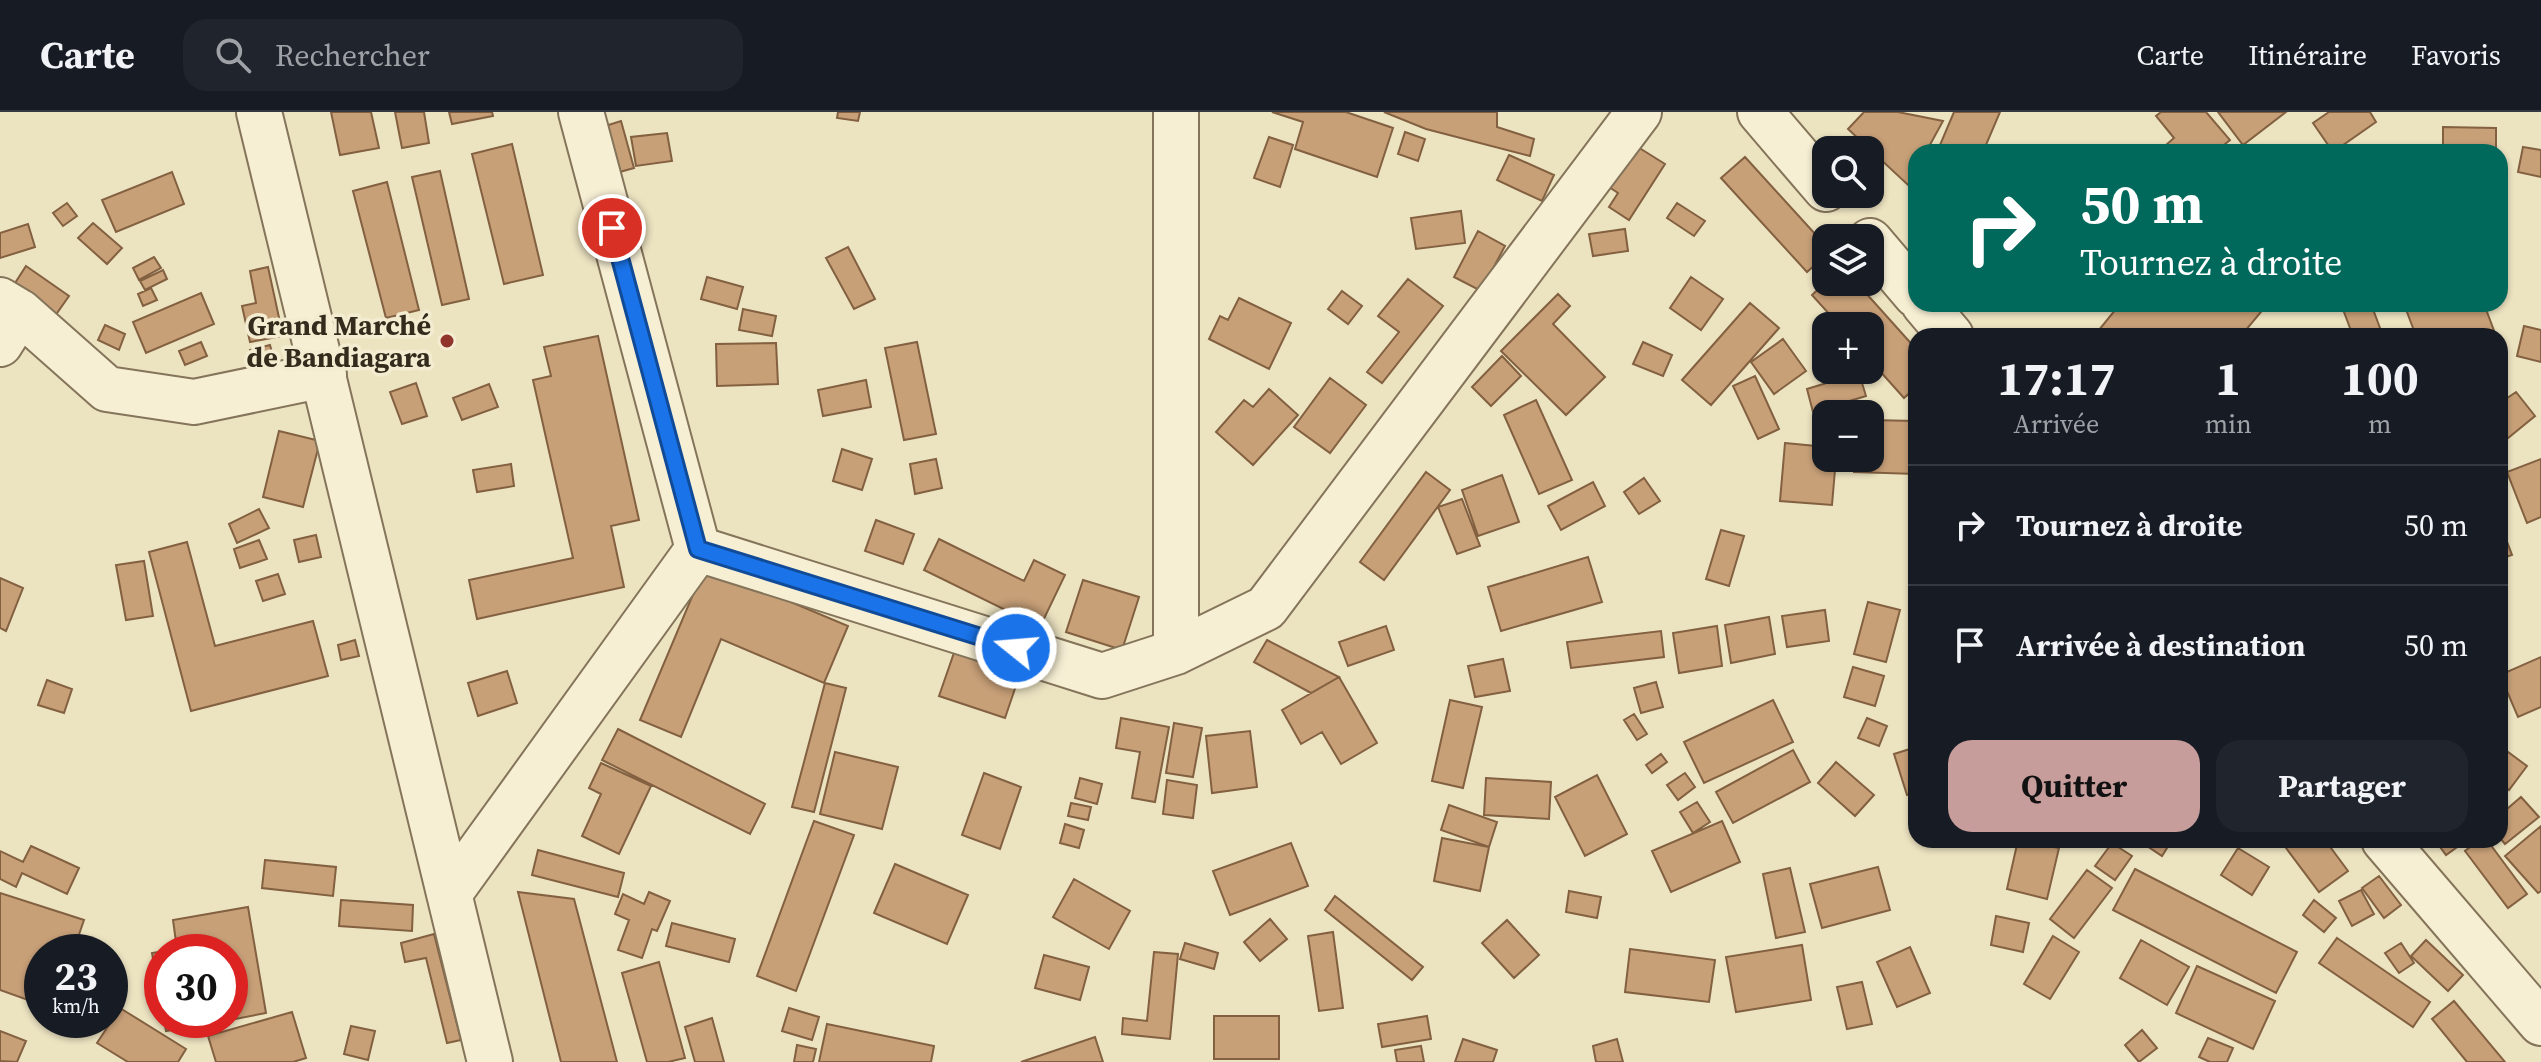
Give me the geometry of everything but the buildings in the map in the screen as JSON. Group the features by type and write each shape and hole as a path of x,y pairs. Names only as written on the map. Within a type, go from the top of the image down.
{"street":[{"path":"259,112 490,1062"},
{"path":"581,112 698,549"},
{"path":"1176,112 1176,652"},
{"path":"698,549 1102,676 1176,652 1266,608 1639,112"},
{"path":"1760,112 1812,173"},
{"path":"1842,208 1856,224"},
{"path":"1884,257 1908,285"},
{"path":"1931,312 1944,328"},
{"path":"7,319 107,389 194,402 324,375"},
{"path":"449,894 698,549"},
{"path":"2391,848 2541,1023"}],"place":[{"name":"Grand Marché de Bandiagara","path":"447,341"}],"route":[{"path":"612,228 698,549 1016,648"}]}
